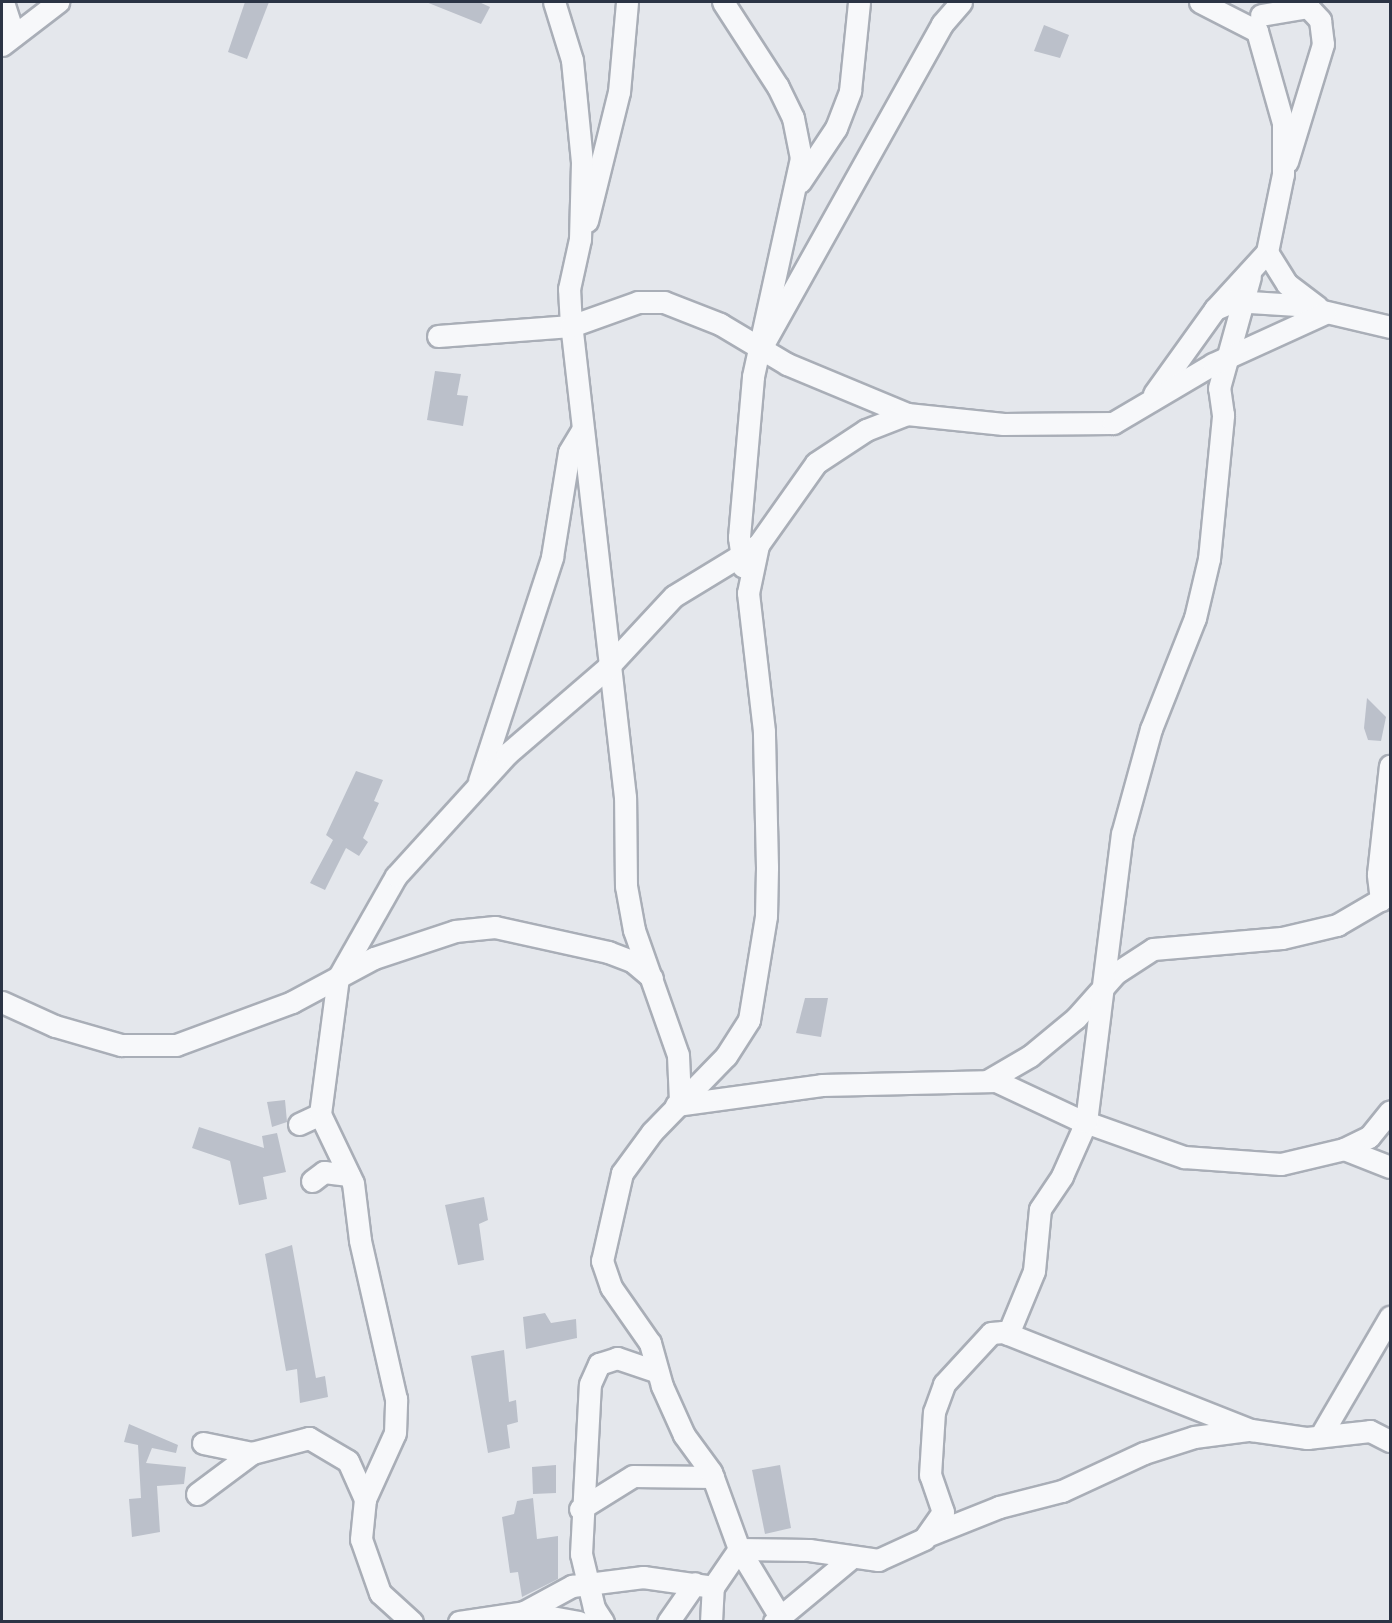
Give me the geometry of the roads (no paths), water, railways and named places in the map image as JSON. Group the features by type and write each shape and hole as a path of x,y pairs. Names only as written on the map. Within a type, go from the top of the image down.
{"street":[{"path":"3,2 8,40 58,2"},
{"path":"554,2 572,60 578,106 580,239"},
{"path":"627,2 609,144 580,239 569,289 571,326 581,375 582,430 607,668 625,796 626,886 634,930 654,980 678,1055 678,1103"},
{"path":"723,2 763,60 793,118 801,158 798,184 769,291 763,346 749,418 741,557 748,593 764,731 766,916 749,1020 726,1056 678,1103 622,1173 602,1261 611,1287 650,1342 658,1372 684,1435 713,1477 739,1549 779,1620 850,1559"},
{"path":"798,184 836,129 850,91 859,2"},
{"path":"763,346 942,24 960,2"},
{"path":"1148,402 1215,309 1250,276 1267,252 1283,174 1305,118 1323,44 1320,20 1308,7 1261,16 1200,2"},
{"path":"1261,16 1280,106 1283,174"},
{"path":"1267,252 1287,284 1325,313"},
{"path":"1008,1334 1034,1271 1040,1209 1067,1167 1086,1122 1122,834 1151,729 1195,618 1209,559 1224,359 1246,299 1250,276"},
{"path":"1215,309 1246,299 1390,327"},
{"path":"438,336 571,326 638,302 664,302 702,315 907,414 1070,426 1113,423 1224,359 1325,313"},
{"path":"412,1622 380,1593 368,1570 361,1539 365,1499 395,1433 396,1399 350,1175 320,1114 338,978 396,876 530,731 607,668 674,596 759,544 816,463 866,430 907,414"},
{"path":"477,787 552,557 569,452 582,430"},
{"path":"748,593 759,544"},
{"path":"987,1081 1030,1056 1104,987 1153,949 1282,938 1337,925 1386,897 1378,874 1390,766"},
{"path":"2,1002 55,1026 121,1045 176,1045 292,1002 375,957 455,931 495,927 609,952 632,961 654,980"},
{"path":"678,1103 822,1085 987,1081 1031,1093 1086,1122 1184,1157 1229,1163 1281,1164 1344,1149 1369,1137 1390,1111"},
{"path":"299,1124 320,1114"},
{"path":"1344,1149 1390,1167"},
{"path":"312,1181 324,1172 350,1175"},
{"path":"1321,1435 1390,1317"},
{"path":"926,1536 943,1512 930,1475 929,1443 944,1384 991,1333 1008,1334 1251,1430"},
{"path":"603,1622 588,1584 580,1509 590,1383 599,1364 617,1358 658,1372"},
{"path":"668,1622 739,1549 809,1550 850,1559 878,1560 926,1536 979,1514 1062,1491 1144,1453 1194,1437 1251,1430 1321,1435 1370,1431 1390,1441"},
{"path":"197,1494 252,1453 309,1438 331,1446 348,1461 365,1499"},
{"path":"203,1443 252,1453"},
{"path":"580,1509 633,1476 713,1477"},
{"path":"536,1616 572,1586 643,1577 704,1585"},
{"path":"704,1585 711,1622"},
{"path":"459,1622 536,1616 579,1622"}]}
